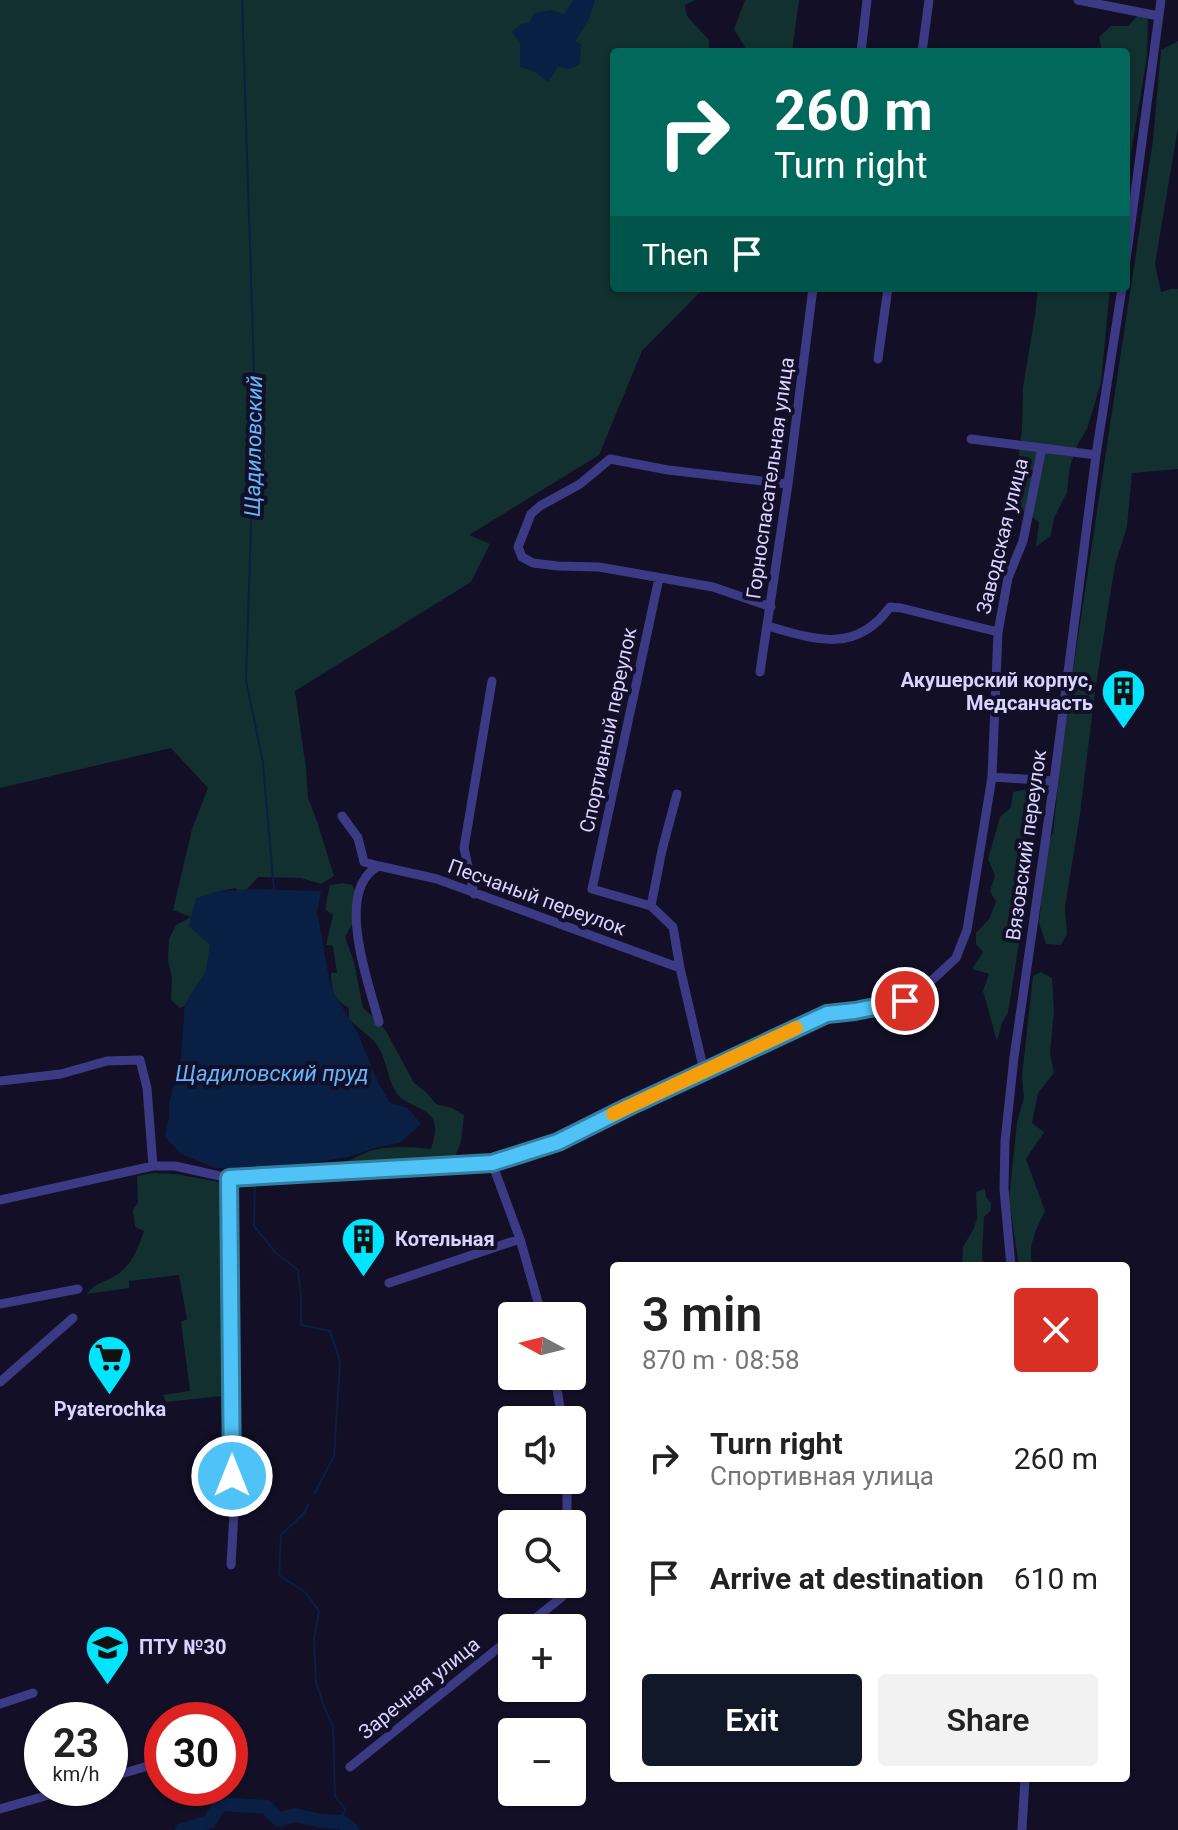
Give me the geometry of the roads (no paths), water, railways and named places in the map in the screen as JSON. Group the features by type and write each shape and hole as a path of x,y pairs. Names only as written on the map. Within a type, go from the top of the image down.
{"street":[{"path":"861,48 867,0"},
{"path":"923,48 929,0"},
{"path":"1078,0 1159,16"},
{"path":"1130,230 1161,0"},
{"name":"Горноспасательная улица","path":"760,672 812,292"},
{"path":"878,359 887,292"},
{"name":"Вязовский переулок","path":"1011,1262 1004,1189 1005,1141 1014,1057 1096,455 1121,292"},
{"name":"Заводская улица","path":"971,439 1096,455"},
{"name":"Заводская улица","path":"704,1071 827,1014 905,1001 916,995 956,958 967,930 992,777 998,632 1008,578 1023,541 1042,448"},
{"path":"771,607 713,587 599,567 533,563 522,557 518,547 531,514 580,484 610,459 668,470 788,484"},
{"name":"Спортивный переулок","path":"651,906 592,889 659,578"},
{"name":"Заводская улица","path":"768,626 825,641 846,639 865,632 880,621 890,607 998,632"},
{"path":"474,894 464,848 492,681"},
{"path":"992,777 1054,781"},
{"path":"0,1200 153,1166 175,1166 229,1178 492,1163 558,1142 704,1071 673,927 651,906 677,794"},
{"path":"342,816 358,838 364,862 379,866"},
{"path":"379,866 366,875 361,885 356,896 355,918 379,1022"},
{"name":"Песчаный переулок","path":"379,866 437,879 680,968"},
{"path":"0,1081 61,1074 107,1061 140,1060 147,1088 153,1166"},
{"path":"492,1163 520,1239 538,1302"},
{"path":"229,1178 232,1476 235,1494 231,1565"},
{"path":"389,1283 520,1239"},
{"path":"0,1304 78,1289"},
{"path":"0,1382 73,1318"},
{"path":"541,1614 561,1598"},
{"name":"Заречная улица","path":"350,1767 498,1648"},
{"path":"0,1704 33,1693"},
{"path":"1022,1830 1025,1782"},
{"path":"0,1809 24,1802"}],"water":[{"path":"574,0 595,0 589,19 575,41 581,44 580,64 569,69 558,67 548,82 535,72 520,67 520,42 512,32 521,24 529,23 534,13 551,10 564,14"},
{"name":"Щадиловский пруд","path":"221,891 321,891 317,912 331,988 357,1032 390,1103 408,1108 421,1124 400,1143 348,1157 281,1168 215,1168 181,1154 165,1137 169,1103 181,1056 185,1004 206,970 210,945 189,926 196,898"}],"waterway":[{"name":"Щадиловский","path":"242,0 255,401 246,680 263,763 274,890"},
{"name":"Щадиловский","path":"255,1184 254,1226 276,1253 298,1270 301,1325 330,1331 340,1361 334,1456 315,1493"},
{"name":"Щадиловский","path":"308,1505 281,1535 279,1575 306,1593 319,1611 314,1640 316,1682 333,1726 335,1796 346,1810 337,1822"},
{"path":"182,1830 209,1822 220,1804 266,1807 279,1820 294,1815 342,1822 352,1830"}],"place":[{"name":"Акушерский корпус, Медсанчасть","path":"1124,731"},
{"name":"Котельная","path":"364,1278"},
{"name":"Pyaterochka","path":"110,1396"},
{"name":"ПТУ №30","path":"108,1686"}]}
